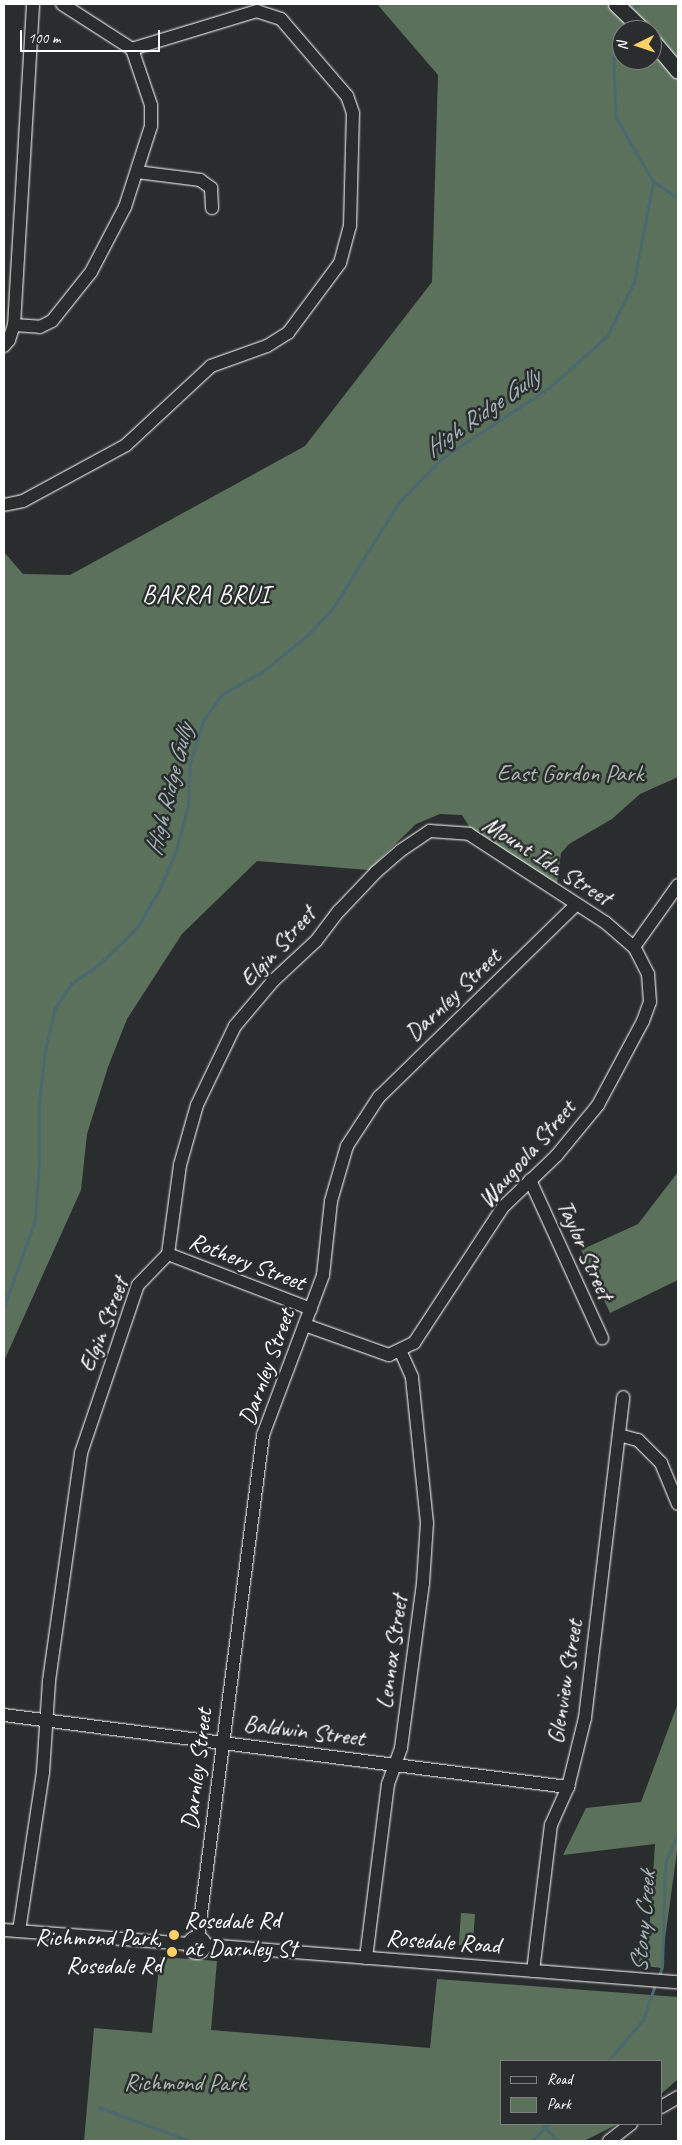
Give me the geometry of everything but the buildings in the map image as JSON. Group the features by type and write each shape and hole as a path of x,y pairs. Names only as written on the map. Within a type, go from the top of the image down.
{"main road":[{"path":"619,7 632,20"},
{"path":"662,52 678,71"}],"street":[{"path":"4,346 9,340 14,325 33,4"},
{"path":"14,325 40,326 52,321 91,272 125,207 137,172 152,115 132,49 62,4"},
{"path":"4,505 24,500 126,445 211,366 267,346 288,333 340,263 350,226 353,113 347,96 281,19 256,11 132,49"},
{"path":"137,172 200,180 212,188 212,208"},
{"name":"Mount Ida Street","path":"430,831 469,834 606,923 634,947"},
{"name":"Elgin Street","path":"19,1932 42,1772 46,1720 81,1453 138,1285 168,1254 180,1165 197,1105 236,1026 274,980 316,941 339,910 376,872 400,851 430,831"},
{"path":"634,947 678,885"},
{"name":"Darnley Street","path":"197,1942 263,1435 323,1275 332,1201 348,1146 379,1097 576,905"},
{"name":"Waugoola Street","path":"402,1352 414,1343 436,1313 503,1207 557,1155 598,1105 643,1021 650,1002 648,974 634,947"},
{"name":"Taylor Street","path":"530,1180 602,1338"},
{"name":"Rothery Street","path":"168,1254 311,1309"},
{"path":"305,1325 389,1355 402,1352"},
{"name":"Lennox Street","path":"366,1958 388,1784 401,1748 423,1583 427,1523 412,1376 402,1352"},
{"name":"Glenview Street","path":"533,1971 551,1825 568,1787 585,1718 624,1397"},
{"path":"619,1435 638,1440 661,1463 678,1504"},
{"name":"Baldwin Street","path":"4,1715 568,1787"},
{"name":"Rosedale Road","path":"4,1930 197,1942 366,1958 678,1982"},
{"path":"662,2106 678,2097"},
{"path":"612,2140 630,2125"}],"green space":[{"name":"East Gordon Park","path":"377,4 678,4 678,777 640,794 612,819 569,844 561,853 557,884 473,833 462,815 440,814 416,824 369,870 257,861 182,934 127,1019 108,1067 87,1134 81,1190 4,1361 4,552 23,574 70,575 305,446 432,282 438,75"},
{"path":"678,1172 678,1280 610,1313 581,1250 638,1224"},
{"path":"678,1703 678,1844 661,1968 637,1965 649,1935 655,1844 563,1855 586,1808 641,1802"},
{"path":"461,1913 475,1914 473,1946 459,1945"},
{"name":"Richmond Park","path":"160,1957 217,1961 211,2030 430,2048 437,1979 678,1997 678,2079 662,2093 662,2060 500,2060 500,2125 616,2125 584,2141 84,2141 94,2028 152,2033"}],"waterway":[{"path":"632,12 638,4"},
{"path":"614,70 616,117 653,181 678,198"},
{"name":"High Ridge Gully","path":"4,1306 35,1221 39,1162 39,1103 45,1051 55,1008 71,984 97,966 136,929 159,890 174,857 188,805 190,763 203,721 221,695 262,672 307,636 333,608 399,502 442,458 549,388 607,336 634,282 653,181"},
{"name":"Stony Creek","path":"659,1976 662,1967 665,1863 678,1834"},
{"name":"Stony Creek","path":"609,2060 643,2020 656,1983"},
{"path":"99,2107 190,2141"},
{"name":"Stony Creek","path":"548,2125 545,2127 558,2141"},
{"path":"532,2141 545,2127"}],"place":[{"name":"Rosedale Rd at Darnley St","path":"174,1935"},
{"name":"Richmond Park, Rosedale Rd","path":"172,1952"}],"district":[{"name":"BARRA BRUI","path":"206,595"}]}
